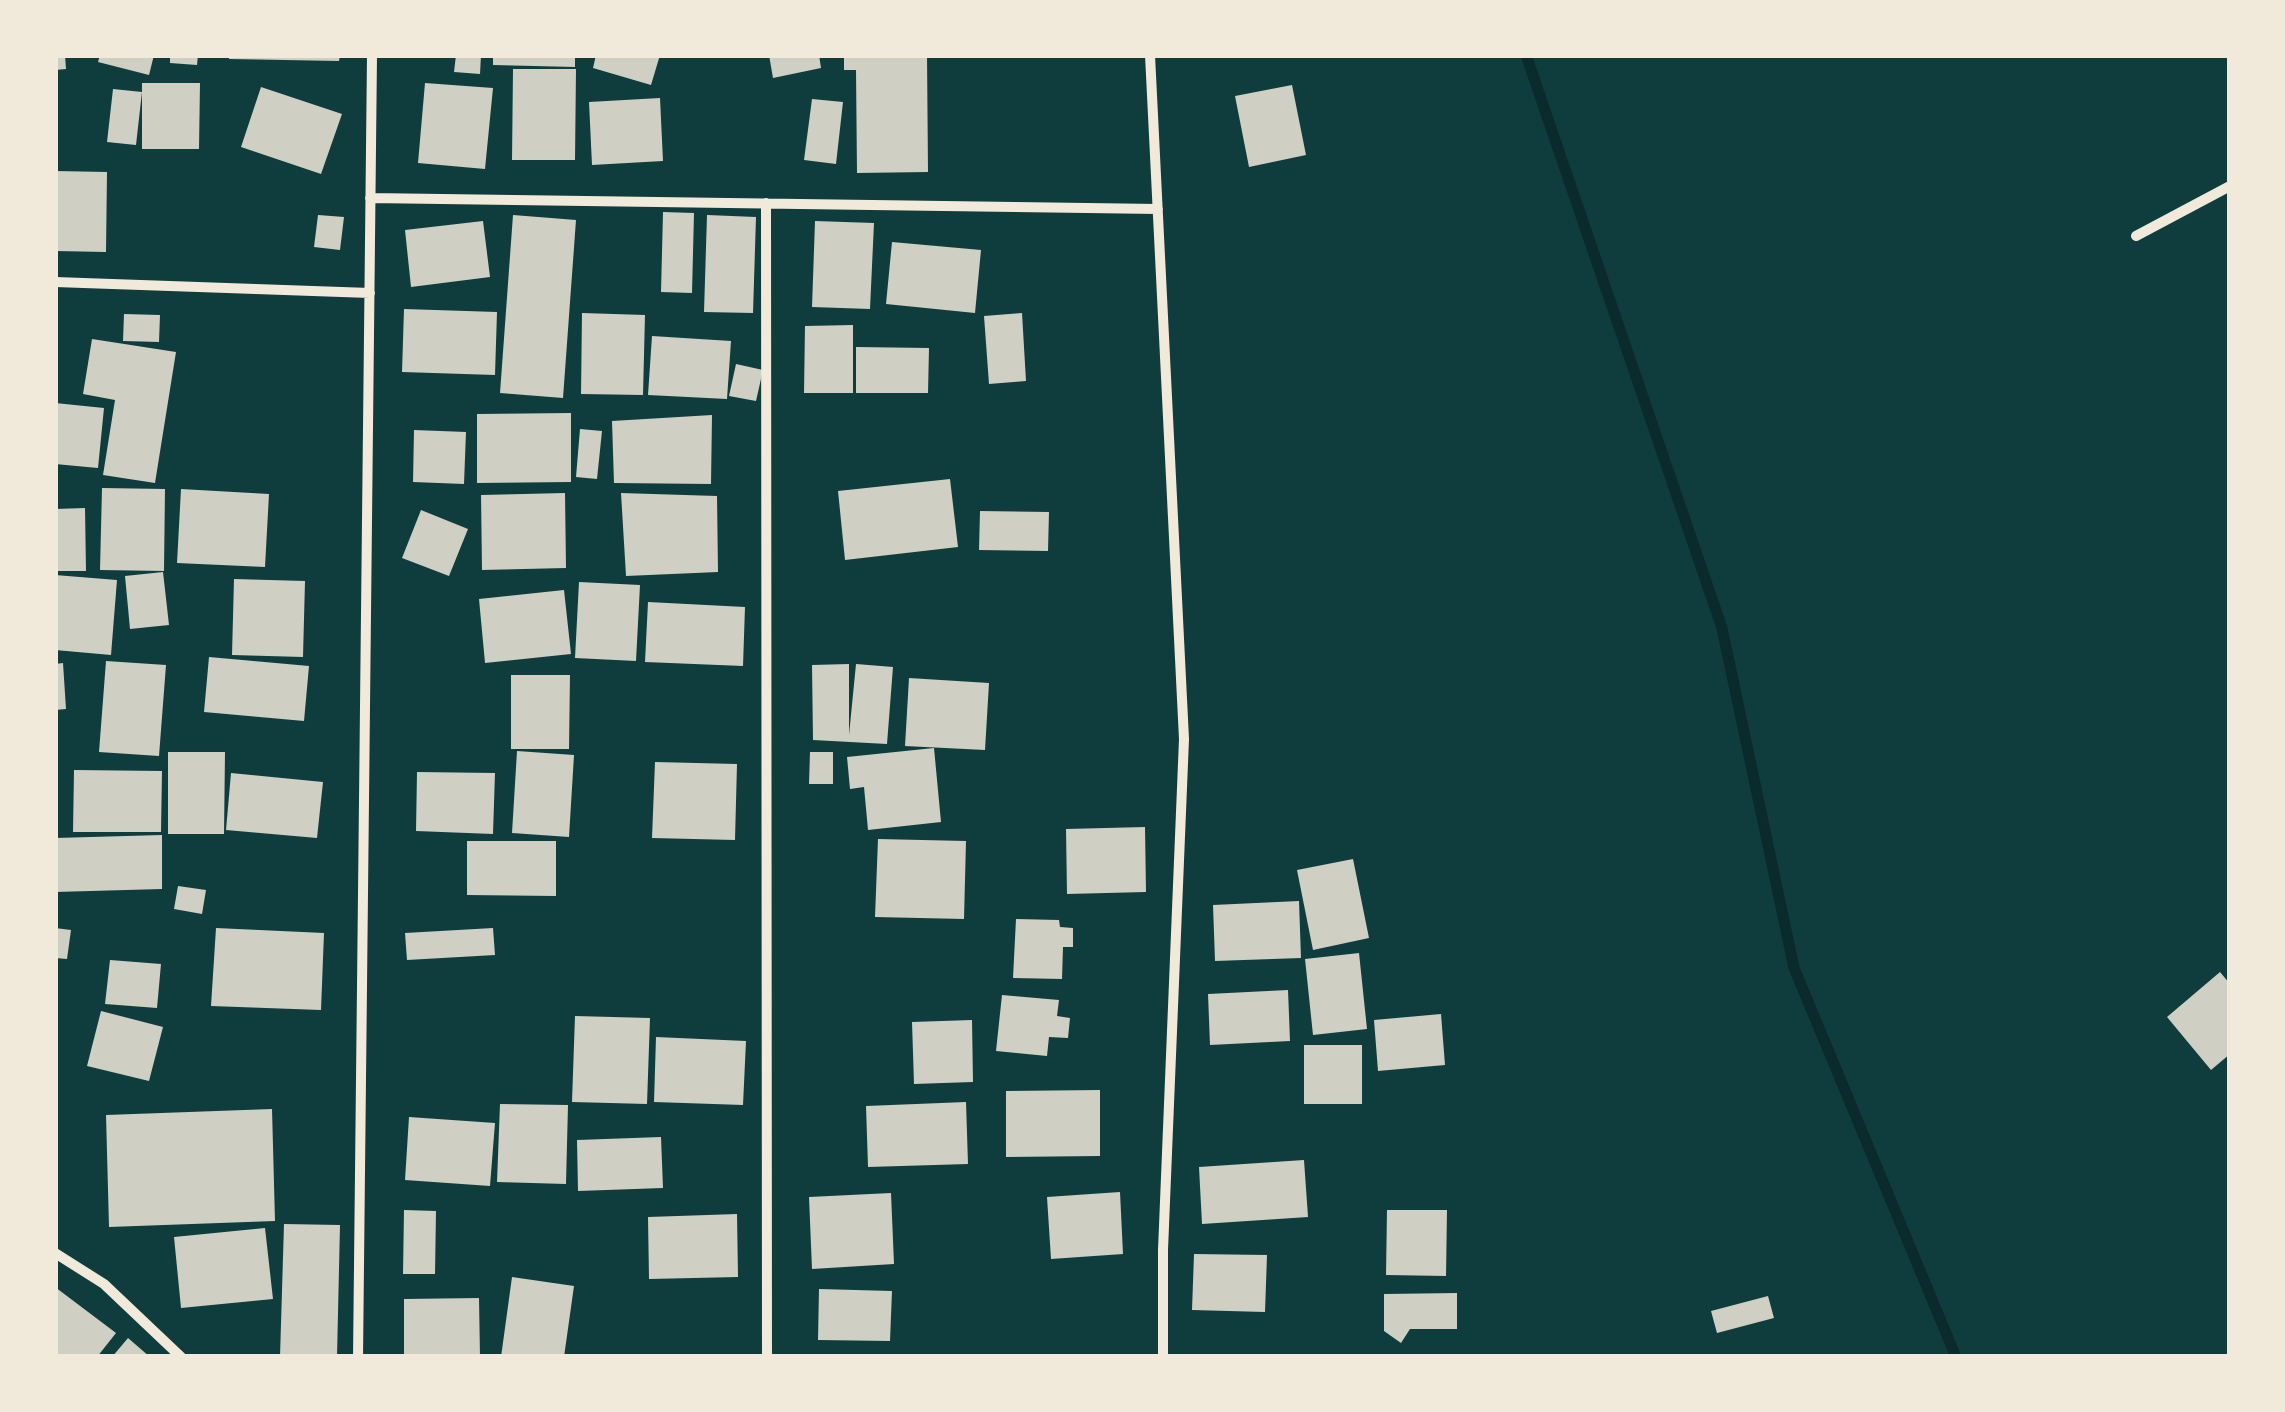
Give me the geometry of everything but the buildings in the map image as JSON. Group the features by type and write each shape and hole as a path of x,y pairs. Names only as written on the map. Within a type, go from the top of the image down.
{"street":[{"path":"358,1357 372,55"},
{"path":"1150,55 1184,739 1162,1250 1163,1357"},
{"path":"2136,236 2230,186"},
{"path":"370,198 1158,208"},
{"path":"766,203 767,1357"},
{"path":"55,282 370,293"},
{"path":"55,1253 104,1284 181,1357"}],"waterway":[{"path":"1526,55 1722,628 1794,968 1956,1357"}]}
